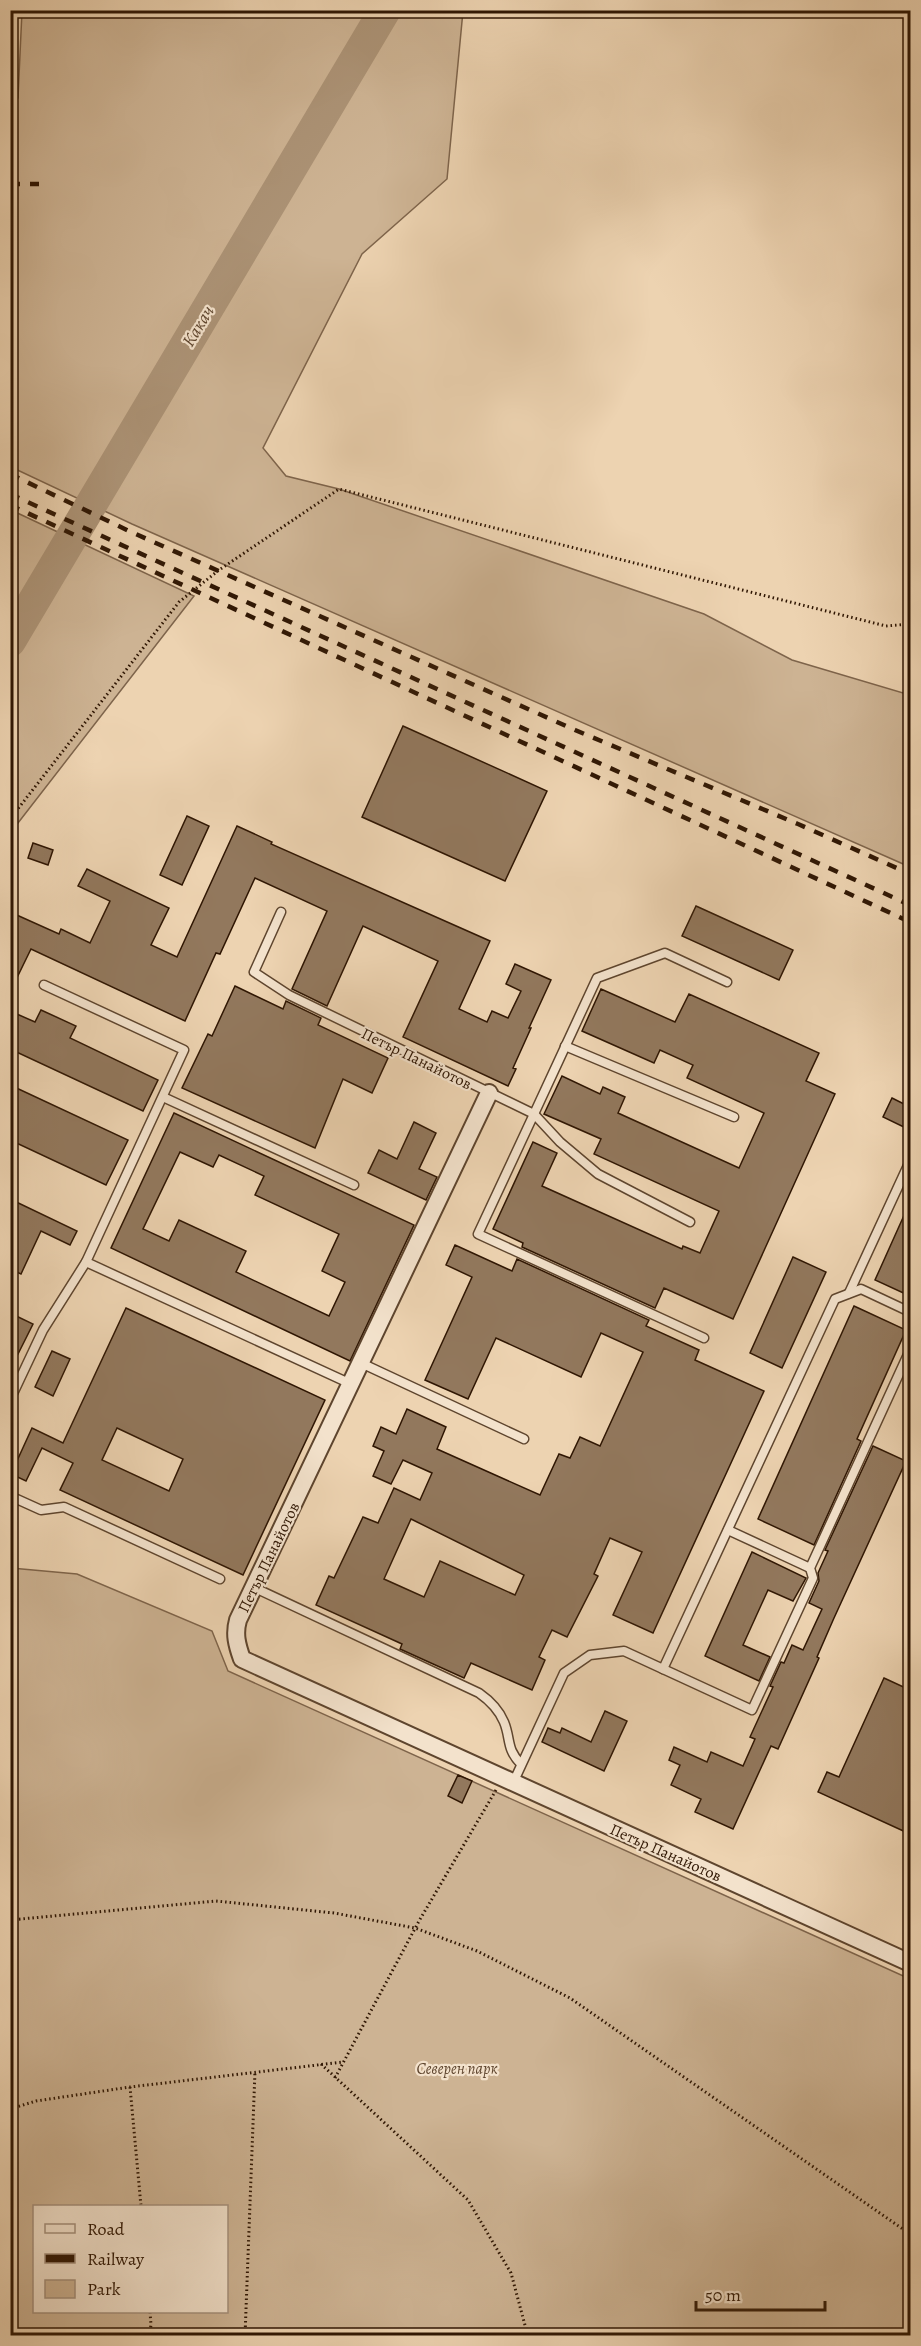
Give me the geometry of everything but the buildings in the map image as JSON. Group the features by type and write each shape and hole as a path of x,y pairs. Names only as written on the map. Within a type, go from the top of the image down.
{"street":[{"name":"Петър Панайотов","path":"489,1093 238,1620 235,1630 242,1659 910,1963"}],"lane":[{"name":"Петър Панайотов","path":"281,912 254,972 289,995 489,1093"},
{"path":"704,1338 478,1234 597,978 665,953 727,982"},
{"path":"10,1400 43,1329 86,1262 184,1050 44,986"},
{"path":"565,1046 734,1117"},
{"path":"489,1093 534,1113 560,1142 598,1174 690,1222"},
{"path":"163,1097 354,1185"},
{"path":"849,1293 910,1161"},
{"path":"86,1262 351,1384"},
{"path":"663,1669 835,1299 861,1289 910,1312"},
{"path":"508,1781 522,1764 564,1673 590,1654 624,1651 752,1710 813,1578 810,1568 910,1350"},
{"path":"361,1363 524,1438"},
{"path":"10,1496 41,1510 64,1508 220,1579"},
{"path":"728,1530 810,1568"},
{"path":"254,1587 479,1693 488,1700 503,1721 509,1748 513,1756 522,1764"}],"path":[{"path":"10,819 179,602 219,570 339,489 886,626 910,624"},
{"path":"335,2078 415,1929 508,1781"},
{"path":"10,1920 216,1901 334,1913 415,1929 477,1951 570,1998 910,2234"},
{"path":"10,2109 36,2101 130,2087 343,2062"},
{"path":"321,2064 468,2200 511,2272 526,2330 525,2336"},
{"path":"245,2336 255,2071"},
{"path":"130,2087 141,2205"},
{"path":"149,2336 150,2313"}],"green space":[{"path":"22,11 463,11 447,179 362,254 263,448 286,476 339,489 704,614 792,660 910,695 910,867 132,524 11,467 10,102 18,98"},
{"path":"11,510 194,596 11,832"},
{"name":"Северен парк","path":"11,1568 77,1574 212,1631 228,1671 910,1979 910,2335 11,2335"}],"waterway":[{"name":"Какач","path":"10,641 385,10"}],"railway":[{"path":"10,184 39,184"},
{"path":"10,474 129,531 575,730 910,874"},
{"path":"10,494 910,905"},
{"path":"10,505 910,922"}]}
